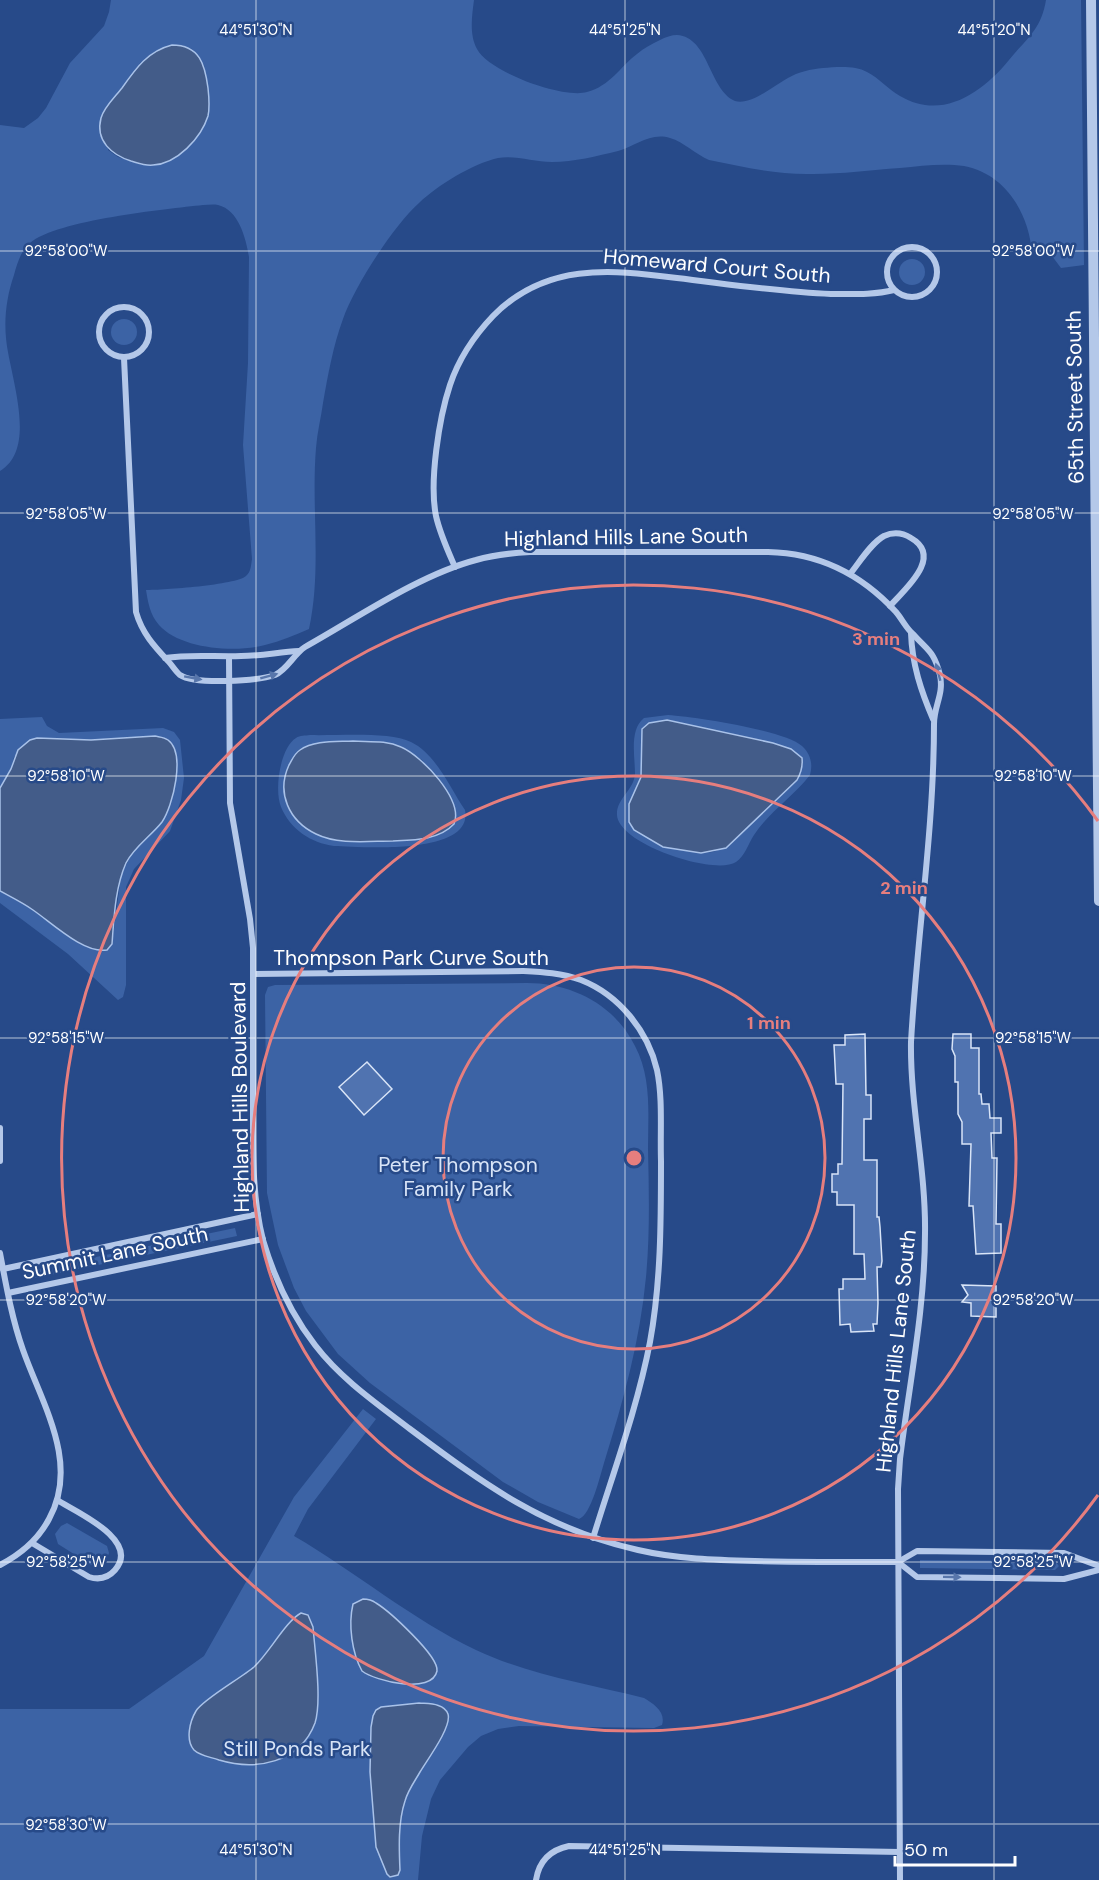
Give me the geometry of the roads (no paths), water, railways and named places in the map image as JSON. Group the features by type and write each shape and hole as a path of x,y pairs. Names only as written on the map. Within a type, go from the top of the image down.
{"street":[{"name":"65th Street South","path":"1091,0 1099,901"},
{"name":"Homeward Court South","path":"455,567 439,525 434,504 435,476 444,408 454,374 464,353 487,322 513,299 551,280 592,272 638,273 795,292 866,294 894,290 908,297 916,297 930,290 937,276 930,254 916,247 900,249 894,254 887,268 887,276 894,290"},
{"path":"120,307 136,309 143,314 150,330 149,338 140,352 124,358 108,352 99,339 98,330 105,315 112,309 120,307"},
{"name":"Highland Hills Lane South","path":"124,358 135,606 146,635 180,675 229,681 265,678 279,673 299,651 409,589 455,567 486,557 530,552 768,552 811,558 850,574 870,587 890,606 911,633 931,651 942,690 934,720 932,784 911,1042 912,1078 925,1205 925,1259 900,1460 898,1562 900,1880"},
{"path":"850,574 876,542 885,535 899,533 914,539 923,552 923,566 890,606"},
{"name":"Highland Hills Lane South","path":"911,633 912,656 922,693 934,720"},
{"name":"Highland Hills Lane South","path":"165,658 185,654 229,657 299,651"},
{"name":"Highland Hills Boulevard","path":"229,657 230,803 250,919 253,974 254,1160 258,1214 263,1239 278,1281 296,1317 322,1354 355,1387 492,1489 552,1521 593,1538 639,1550 691,1558 898,1562 917,1551 1064,1553 1099,1568"},
{"name":"Thompson Park Curve South","path":"253,974 523,971 550,973 580,980 605,993 626,1012 643,1034 654,1061 660,1092 659,1275 650,1342 638,1395 593,1538"},
{"path":"0,1128 0,1161"},
{"name":"Summit Lane South","path":"3,1269 258,1214"},
{"name":"Summit Lane South","path":"8,1293 263,1239"},
{"path":"0,1252 20,1341 56,1439 61,1468 57,1500 47,1522 32,1544 14,1558 0,1565"},
{"path":"32,1544 89,1577 99,1579 107,1576 117,1567 120,1560 120,1548 113,1535 57,1500"},
{"name":"Highland Hills Boulevard","path":"898,1562 917,1576 1064,1579 1099,1568"},
{"path":"536,1880 545,1858 554,1850 569,1846 900,1852"}],"park label":[{"name":"Peter Thompson Family Park","path":"458,1177"},
{"name":"Still Ponds Park","path":"297,1749"}]}
